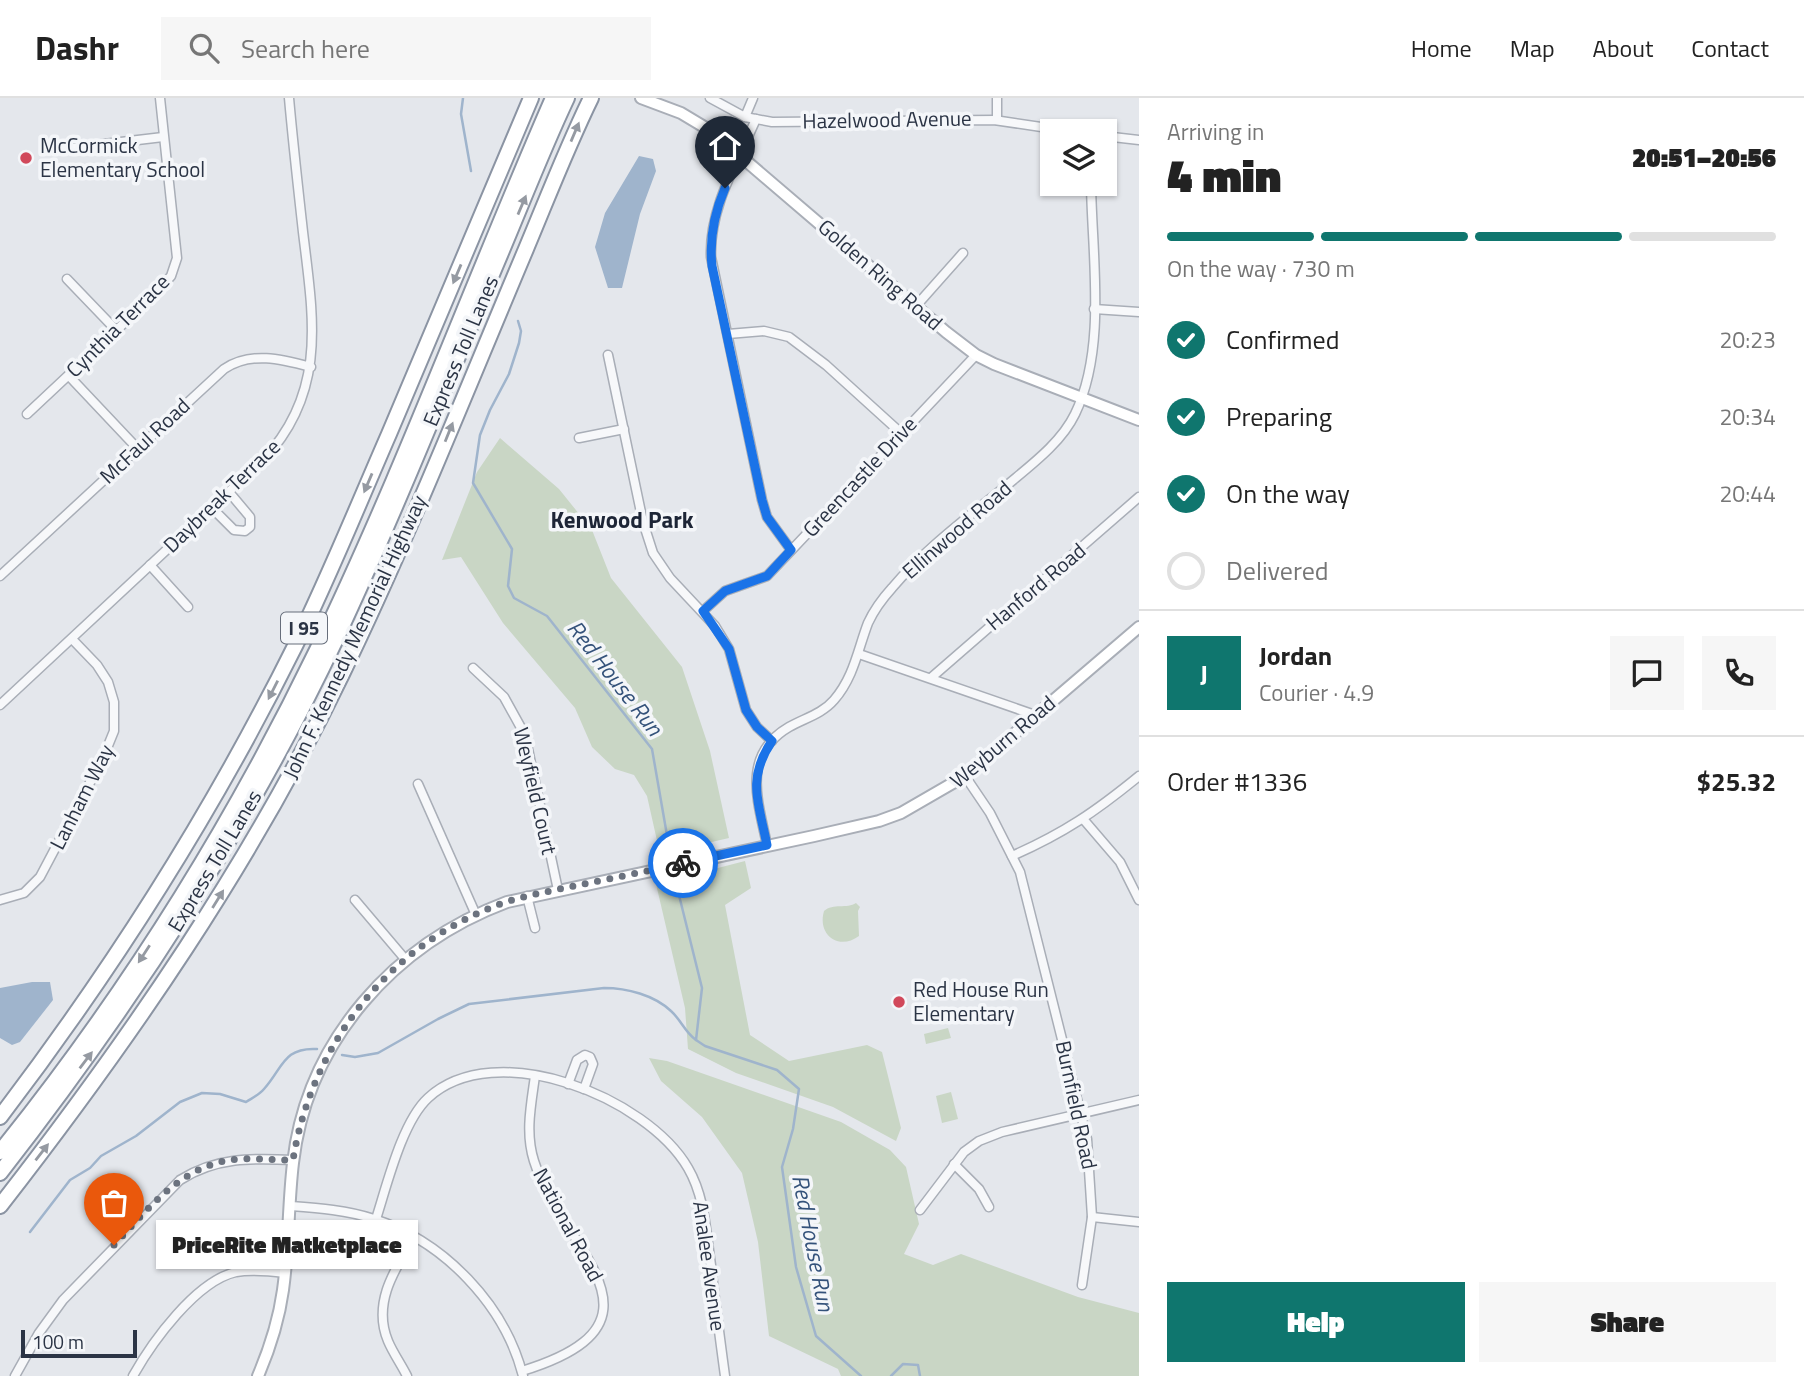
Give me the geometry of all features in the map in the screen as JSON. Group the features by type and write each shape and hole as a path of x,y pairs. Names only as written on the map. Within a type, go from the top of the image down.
{"highway":[{"name":"I 95","path":"0,1117 76,1016 122,948 190,840 257,721 333,565 531,98"},
{"name":"Express Toll Lanes","path":"0,1152 83,1042 161,928 215,840 287,710 377,520 553,98"},
{"name":"Express Toll Lanes","path":"0,1172 91,1053 160,952 223,850 290,730 380,542 568,98"},
{"name":"John F. Kennedy Memorial Highway","path":"0,1206 74,1111 167,980 236,870 304,750 400,550 591,98"}],"street":[{"name":"Cynthia Terrace","path":"27,414 168,281 176,267 176,235 160,98"},
{"name":"Daybreak Terrace","path":"0,705 263,460 282,437 305,390 311,366 312,310 289,98"},
{"name":"Golden Ring Road","path":"640,98 696,121 741,154 976,355 1009,371 1139,421"},
{"name":"Hazelwood Avenue","path":"710,98 746,117 772,122 997,120 1040,127"},
{"path":"746,117 753,98"},
{"path":"997,98 997,120"},
{"path":"756,120 720,201 711,237 712,266 765,511 791,550"},
{"path":"53,150 163,137"},
{"path":"1117,137 1139,140"},
{"name":"Ellinwood Road","path":"772,741 783,731 826,708 842,688 859,654 869,621 894,585 1046,450 1070,423 1082,398 1095,342 1091,196"},
{"path":"916,306 963,253"},
{"path":"67,279 116,330"},
{"path":"1094,309 1139,312"},
{"path":"728,334 764,331 789,337 826,365 901,433"},
{"path":"608,355 643,522 653,553 670,578 703,611 729,649 746,710 757,727 772,741 760,760 756,779 757,799 767,845"},
{"name":"Greencastle Drive","path":"703,611 725,591 767,576 976,355"},
{"name":"McFaul Road","path":"0,576 233,363 264,358 311,366"},
{"path":"69,376 137,448"},
{"path":"579,438 624,429"},
{"path":"211,507 234,530 245,531 250,527 250,517 229,492"},
{"name":"Hanford Road","path":"932,677 1139,497"},
{"path":"150,565 188,607"},
{"name":"Weyburn Road","path":"258,1376 276,1326 285,1273 293,1160 311,1090 334,1042 369,993 405,959 450,928 527,896 879,821 914,807 965,776 1139,627"},
{"name":"Lanham Way","path":"0,900 18,897 36,884 111,738 115,711 112,691 103,673 72,639"},
{"path":"859,654 932,677 1035,715"},
{"name":"Weyfield Court","path":"473,668 504,697 525,735 558,890"},
{"name":"Burnfield Road","path":"965,776 1013,856 1028,901 1081,1114 1089,1156 1092,1217 1082,1285"},
{"path":"1013,856 1084,820 1139,776"},
{"path":"418,784 476,915"},
{"path":"1084,820 1120,862 1139,900"},
{"path":"527,896 535,928"},
{"path":"355,900 405,959"},
{"path":"568,1084 577,1060 585,1055 590,1057 593,1064 584,1089"},
{"name":"Analee Avenue","path":"376,1219 411,1121 428,1098 450,1083 477,1074 507,1073 535,1076 584,1089 622,1108 661,1135 682,1159 693,1178 704,1215 725,1376"},
{"name":"National Road","path":"523,1374 580,1345 596,1328 603,1300 601,1283 594,1267 545,1189 535,1164 529,1130 535,1076"},
{"path":"920,1210 954,1164 972,1145 993,1135 1139,1100"},
{"path":"15,1376 38,1333 63,1300 180,1180 220,1162 249,1159 293,1160"},
{"path":"954,1164 979,1189 989,1207"},
{"path":"290,1206 334,1209 376,1219 414,1237 451,1264 482,1296 506,1331 523,1374"},
{"path":"1092,1217 1139,1222"},
{"path":"407,1376 388,1343 382,1314 384,1295 391,1275 414,1237"},
{"path":"133,1376 166,1328 211,1283 233,1273 245,1271 285,1273"}],"green space":[{"path":"500,438 559,489 592,530 611,578 682,667 710,751 729,838 660,854 647,796 634,775 615,769 592,747 575,708 503,623 461,557 442,560 477,472"},
{"path":"745,861 751,888 725,905 750,1035 789,1061 867,1045 882,1052 901,1128 896,1141 833,1107 736,1073 688,1049 685,1008 656,884"},
{"path":"856,903 860,907 859,936 844,942 831,938 824,927 824,911"},
{"path":"948,1028 951,1038 926,1044 924,1034"},
{"path":"649,1058 667,1061 841,1122 890,1150 906,1167 919,1224 904,1254 933,1265 961,1254 1078,1297 1139,1313 1139,1376 841,1376 838,1369 769,1336 758,1242 742,1173 702,1117 661,1081"},
{"path":"951,1092 958,1119 942,1123 936,1096"}],"water":[{"path":"639,156 653,159 656,171 640,214 622,288 608,288 595,247 605,213"},
{"path":"32,982 50,982 53,1000 20,1042 12,1045 0,1038 0,988"}],"waterway":[{"name":"Red House Run","path":"463,98 461,114 471,171"},
{"name":"Red House Run","path":"518,321 521,331 519,343 509,374 480,435 473,483 512,549 508,586 514,598 547,616 652,749 672,864"},
{"name":"Red House Run","path":"673,871 702,988 696,1040 705,1046 777,1070 799,1089 793,1129 782,1167 796,1267 816,1336 861,1376"},
{"path":"342,1055 355,1057 378,1053 469,1004 604,988 631,991 657,1001 671,1011 696,1040"},
{"path":"30,1232 70,1180 90,1168 101,1156 136,1136 180,1102 202,1093 220,1094 246,1102 262,1091 290,1055 297,1051 317,1049"},
{"name":"Red House Run","path":"891,1376 903,1364 918,1365 920,1376"}],"way so far":[{"path":"114,1245 167,1190 190,1173 220,1162 238,1159 293,1160 311,1090 347,1021 391,971 441,934 493,907 527,896 683,863"}],"place":[{"name":"McCormick Elementary School","path":"26,158"},
{"name":"Red House Run Elementary","path":"899,1002"},
{"name":"PriceRite Matketplace","path":"114,1245"}],"district":[{"name":"Kenwood Park","path":"622,520"}],"route":[{"path":"683,863 767,845 757,799 756,779 760,760 772,741 749,716 740,694 729,649 703,611 725,591 767,576 791,550 767,517 762,500 712,266 711,237 725,188"}]}
